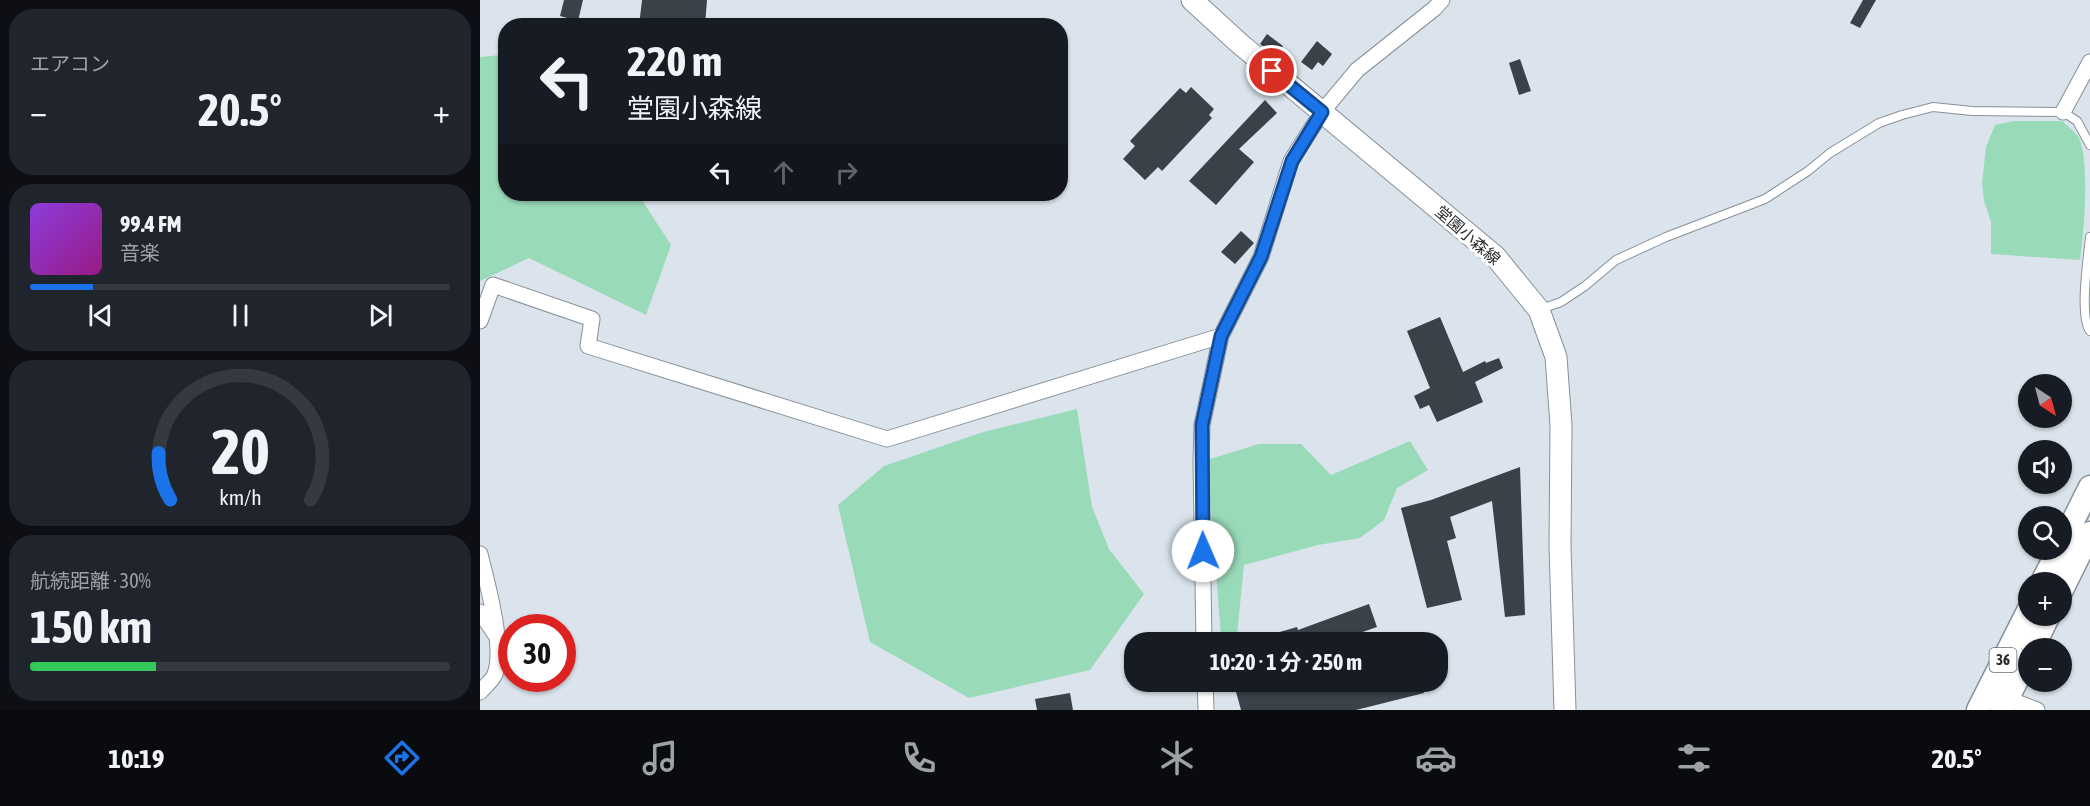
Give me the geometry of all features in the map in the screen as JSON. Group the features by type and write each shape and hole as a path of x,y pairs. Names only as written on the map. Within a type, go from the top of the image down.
{"main road":[{"name":"堂園小森線","path":"1192,0 1239,43 1495,256 1539,310 1556,357 1561,425 1560,546 1565,710"},
{"path":"2072,523 2090,487"},
{"path":"2071,572 2090,533"},
{"name":"36","path":"1978,710 2020,626"},
{"name":"36","path":"2005,704 2018,678"}],"street":[{"path":"1204,632 1202,425 1221,336 1261,257 1292,161 1322,112 1357,70 1442,0"},
{"path":"2063,112 2090,62"},
{"path":"480,321 493,285 592,319 588,346 887,439 1221,336"},
{"path":"480,554 495,615 498,650 495,675 480,692"},
{"path":"480,612 495,633"},
{"path":"1205,692 1206,710"},
{"path":"2005,704 2037,710"}],"lane":[{"path":"1539,310 1561,302 1585,286 1616,260 1666,237 1766,199 1830,153 1879,123 1933,107 1972,111 2063,112 2077,122 2090,145"},
{"path":"2090,237 2085,297 2086,326 2090,331"}],"green space":[{"path":"498,55 498,201 643,201 671,245 646,315 529,258 480,281 480,57"},
{"path":"2014,121 2062,121 2079,138 2085,180 2080,260 1991,254 1991,222 1984,201 1982,183 1986,147 1995,125"},
{"path":"1077,409 1092,507 1109,549 1144,594 1090,670 969,698 870,642 838,505 884,466 983,432"},
{"path":"1410,441 1428,470 1397,488 1384,520 1360,538 1318,545 1244,565 1237,632 1221,632 1207,460 1259,444 1301,444 1331,475"}],"building":[{"path":"564,0 583,0 579,18 560,16"},
{"path":"642,0 707,0 706,18 640,18"},
{"path":"1863,0 1876,0 1860,28 1850,23"},
{"path":"1267,34 1283,46 1276,56 1260,44"},
{"path":"1317,41 1332,54 1323,66 1318,62 1312,70 1301,62"},
{"path":"1520,59 1531,91 1519,95 1509,63"},
{"path":"1191,87 1214,109 1209,115 1212,118 1162,171 1158,167 1145,180 1123,159 1135,146 1130,141 1180,88 1186,93"},
{"path":"1265,100 1277,113 1239,149 1254,162 1216,205 1189,181"},
{"path":"1241,231 1254,243 1235,264 1221,252"},
{"path":"1440,317 1463,372 1485,361 1486,363 1499,358 1503,368 1475,382 1483,402 1437,422 1429,405 1420,409 1414,396 1430,388 1407,331"},
{"path":"1520,467 1525,615 1505,617 1492,501 1450,517 1456,538 1447,541 1462,600 1427,608 1401,508 1431,500"},
{"path":"1369,604 1377,627 1363,632 1280,632 1297,627 1298,630"},
{"path":"1236,692 1424,693 1356,710 1241,710"},
{"path":"1070,693 1073,710 1037,710 1035,699"}],"route":[{"path":"1203,551 1202,425 1221,336 1261,257 1292,161 1322,112 1272,71"}]}
